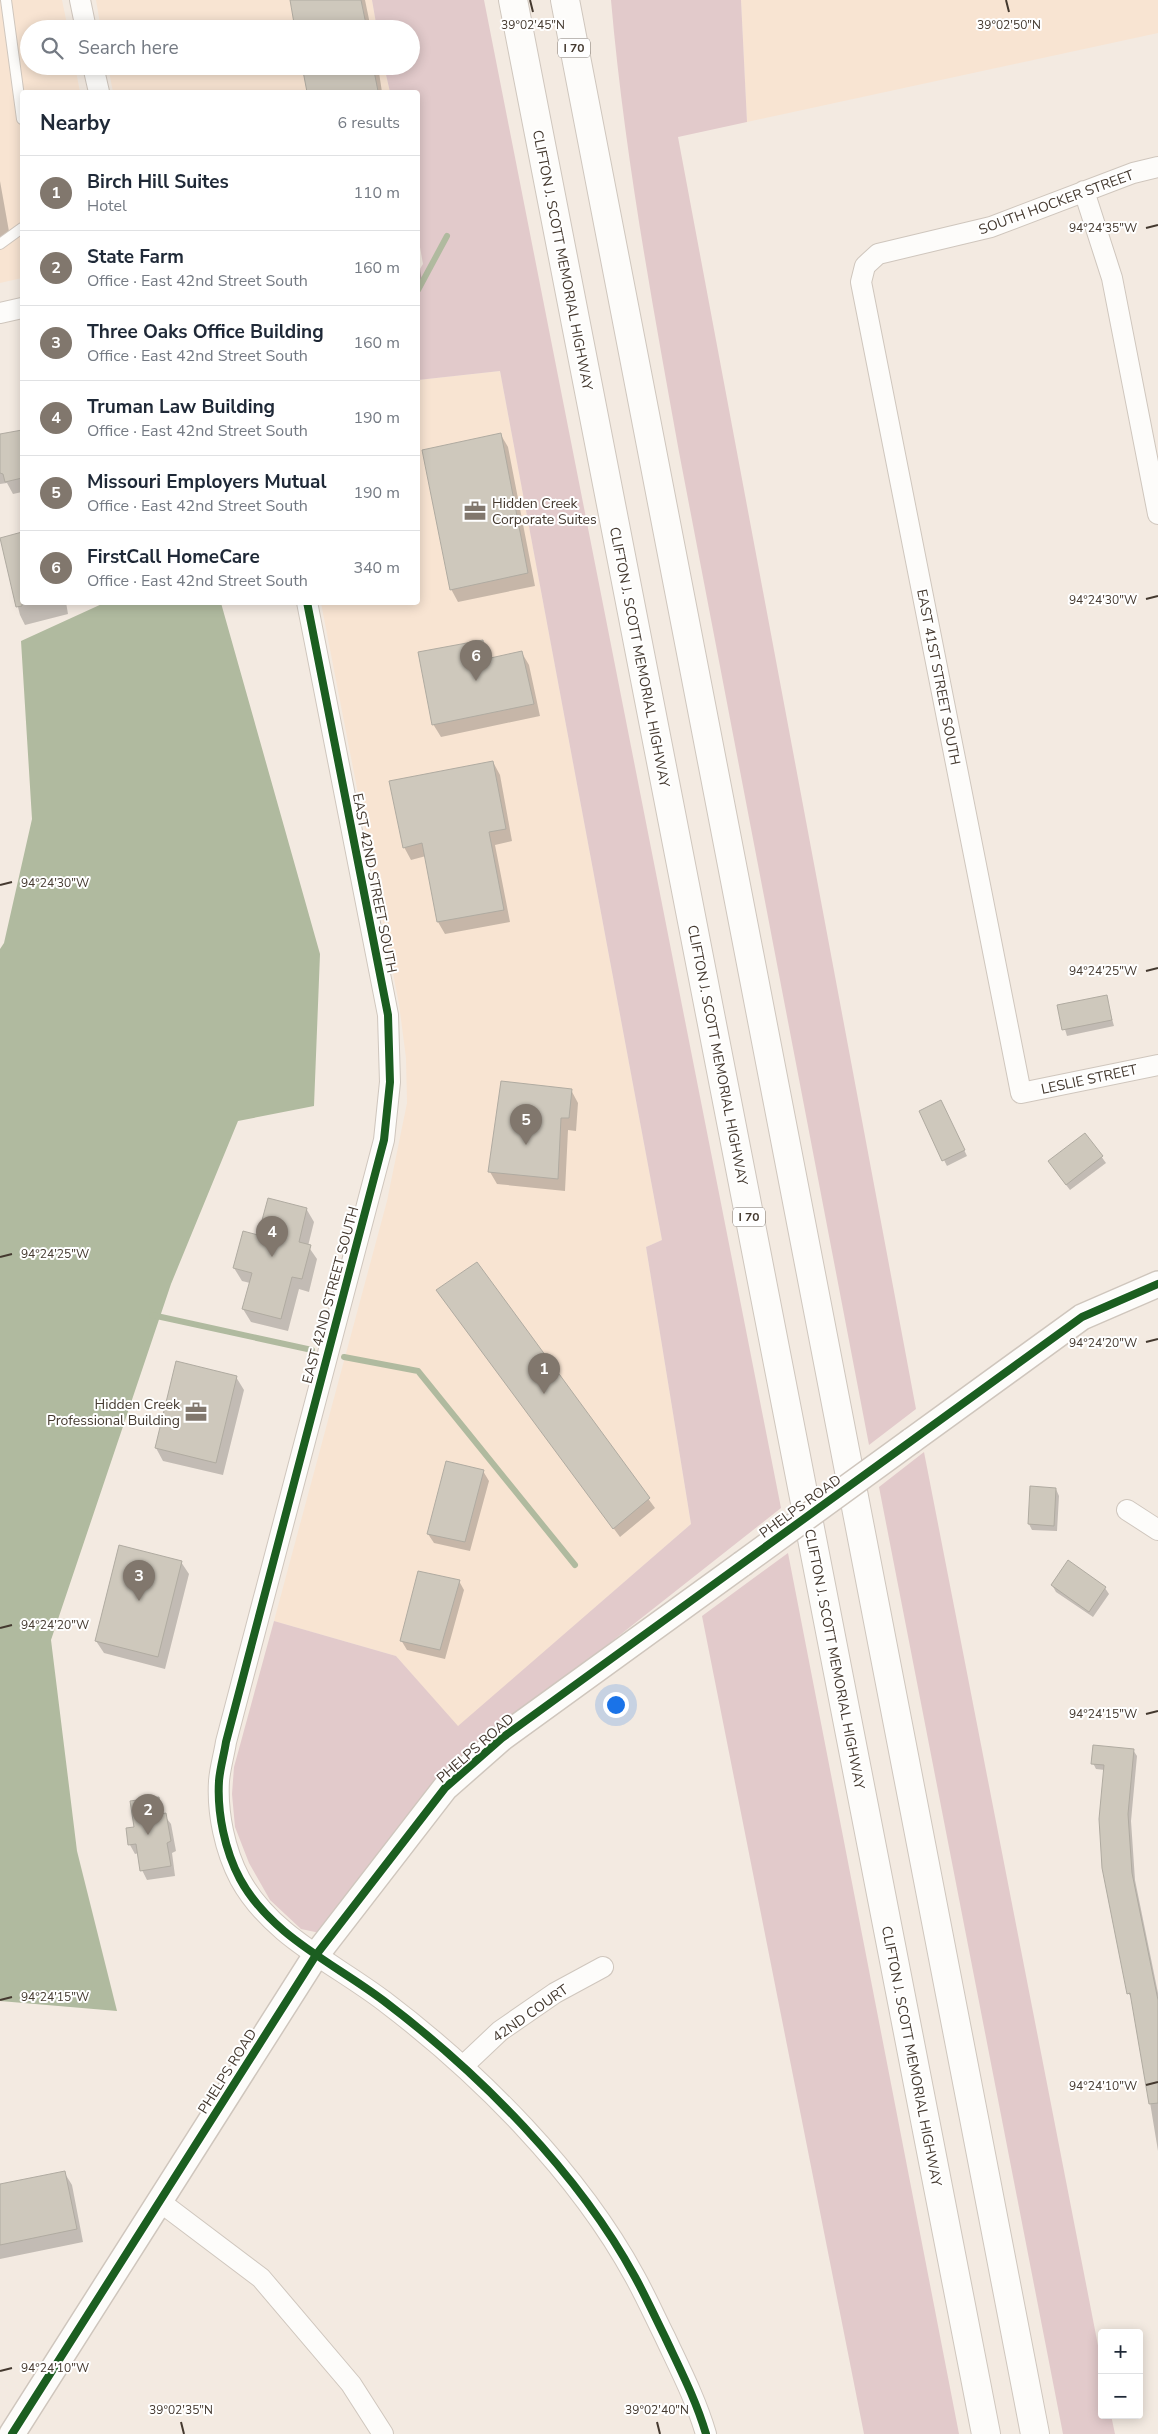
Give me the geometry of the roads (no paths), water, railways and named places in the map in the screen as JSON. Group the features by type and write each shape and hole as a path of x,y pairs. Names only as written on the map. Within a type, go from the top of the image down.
{"highway":[{"name":"CLIFTON J. SCOTT MEMORIAL HIGHWAY","path":"513,0 986,2434"},
{"name":"I 70","path":"565,0 1035,2434"},
{"path":"580,0 583,96"}],"street":[{"path":"80,0 84,20"},
{"path":"96,75 99,90"},
{"name":"SOUTH HOCKER STREET","path":"868,261 878,254 891,250 930,243 991,227 1133,173 1158,167"},
{"path":"1084,191 1112,278 1158,514"},
{"name":"EAST 41ST STREET SOUTH","path":"868,261 861,282 1021,1093"},
{"path":"0,313 20,308"},
{"name":"EAST 42ND STREET SOUTH","path":"308,605 388,1015 390,1082 384,1140 228,1733 219,1781 222,1830 240,1879 269,1919 316,1955 384,2001 463,2066 548,2155 595,2215 635,2276 696,2401 706,2434"},
{"name":"LESLIE STREET","path":"1021,1093 1158,1065"},
{"name":"PHELPS ROAD","path":"12,2434 316,1955 446,1788 502,1738 1082,1317 1158,1284"},
{"path":"1127,1510 1158,1530"},
{"name":"42ND COURT","path":"463,2066 500,2031 555,1993 602,1967"},
{"path":"159,2201 261,2278 351,2384 383,2434"}],"lane":[{"path":"6,0 20,104"},
{"path":"0,244 20,229"}],"waterway":[{"path":"420,286 447,236"},
{"path":"152,1315 312,1350"},
{"path":"344,1357 418,1371 575,1565"}],"place":[{"name":"Hidden Creek Corporate Suites","path":"475,511"},
{"name":"FirstCall HomeCare","path":"476,681"},
{"name":"Missouri Employers Mutual","path":"526,1145"},
{"name":"Truman Law Building","path":"272,1257"},
{"name":"Birch Hill Suites","path":"544,1394"},
{"name":"Hidden Creek Professional Building","path":"196,1412"},
{"name":"Three Oaks Office Building","path":"139,1601"},
{"name":"State Farm","path":"148,1835"}]}
